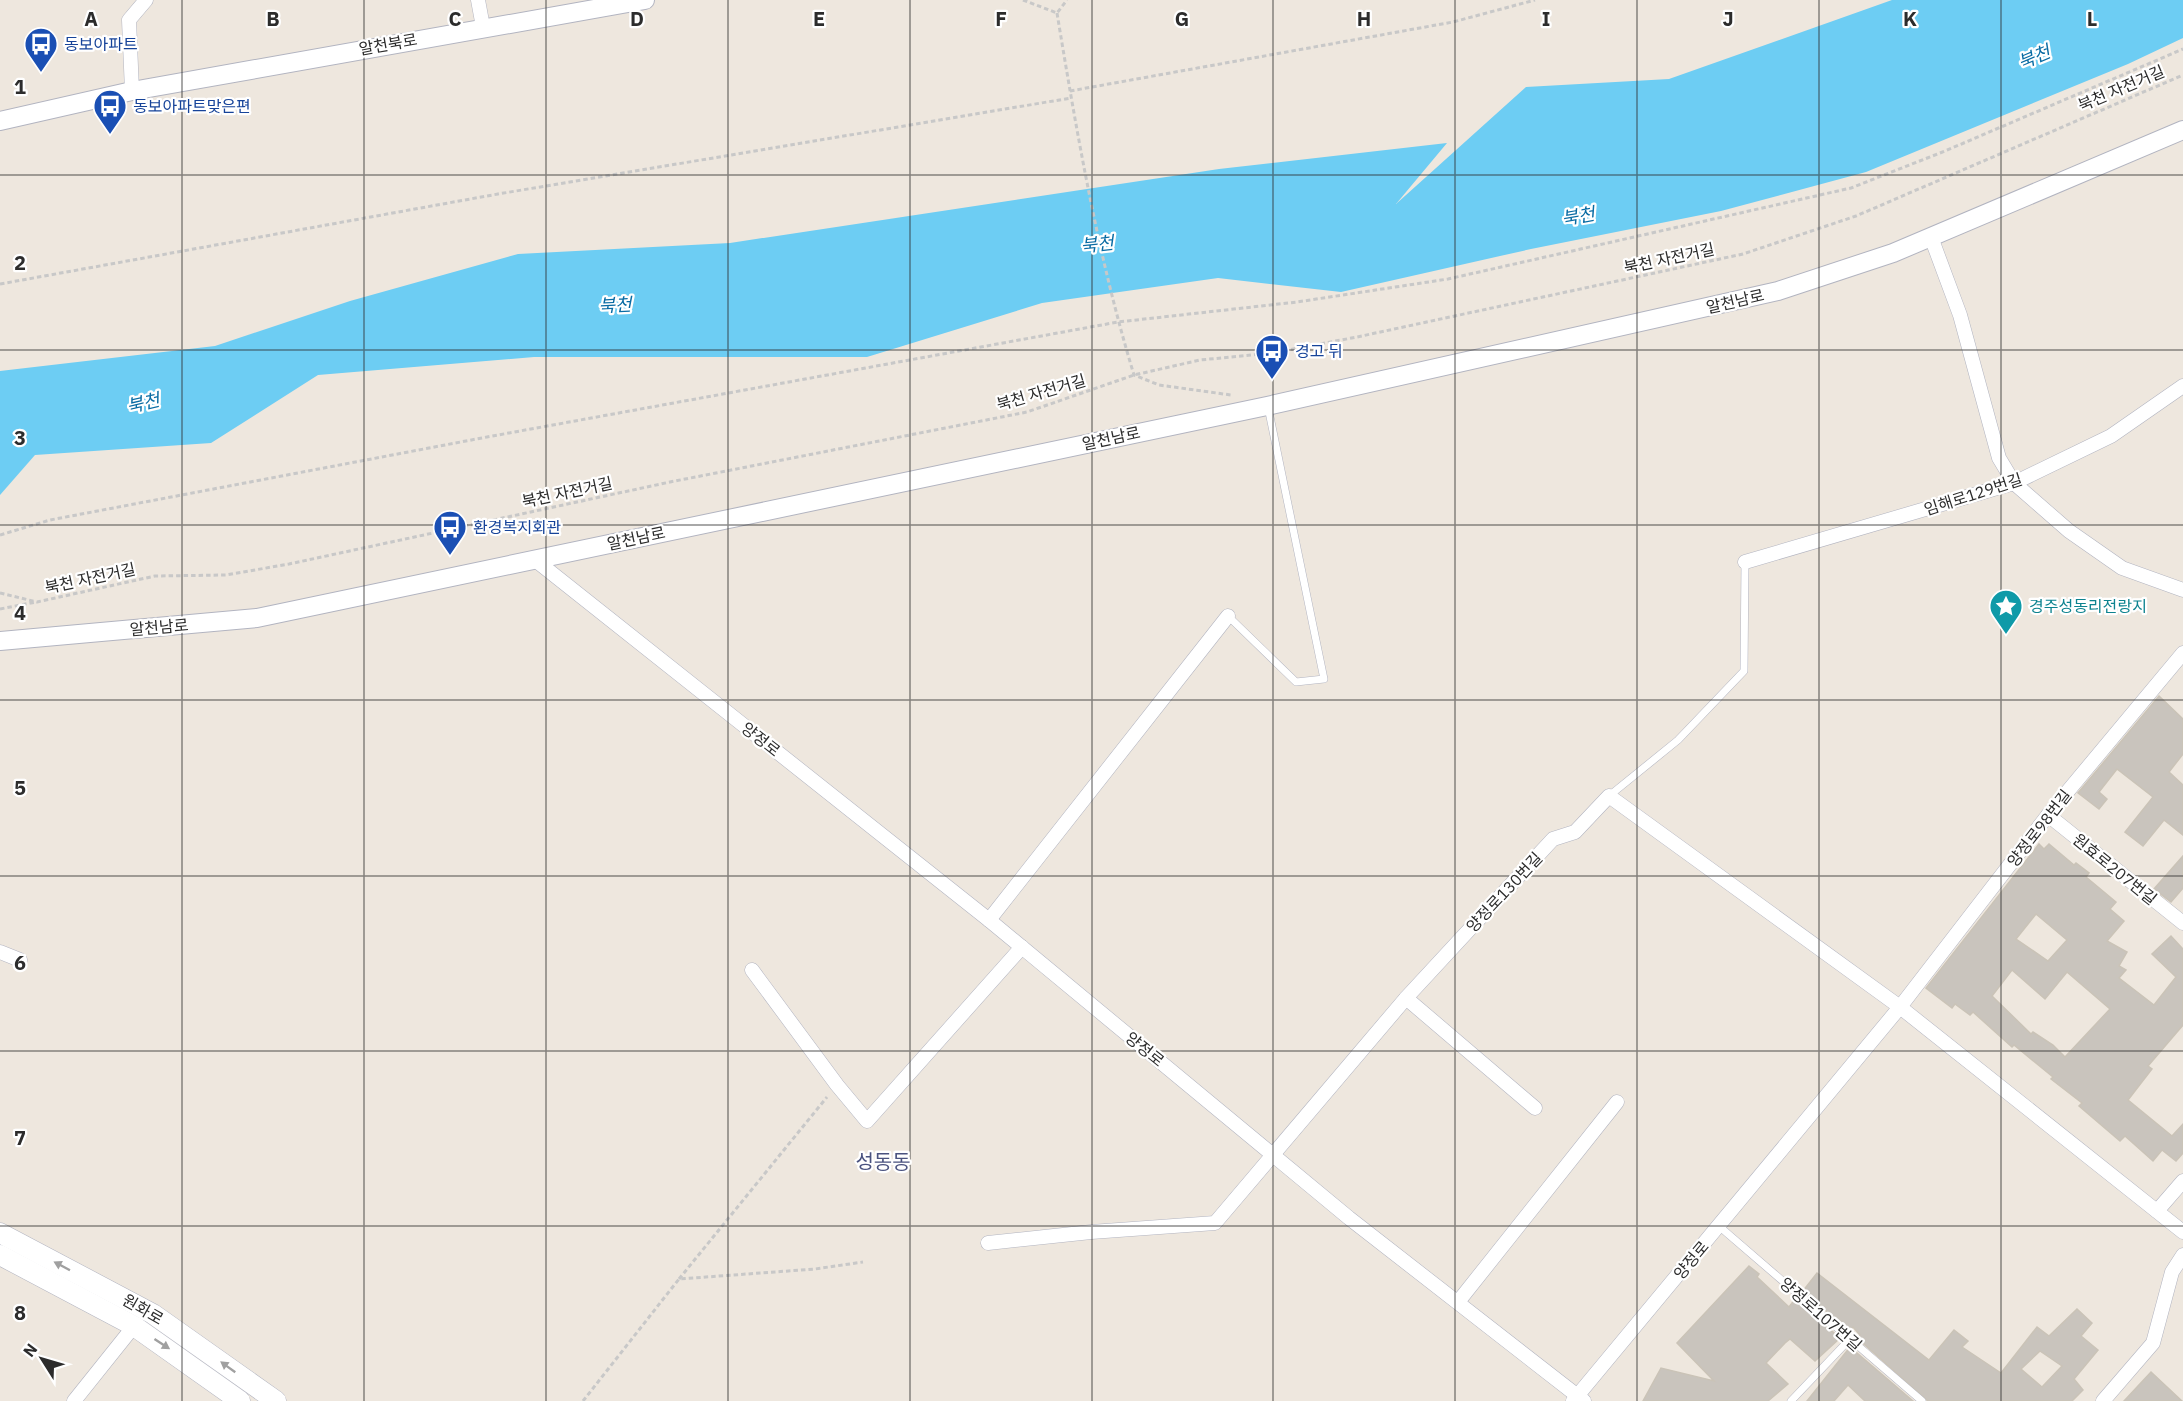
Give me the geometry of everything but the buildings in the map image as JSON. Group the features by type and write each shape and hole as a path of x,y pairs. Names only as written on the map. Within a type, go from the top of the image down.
{"main road":[{"name":"원화로","path":"0,1233 153,1314 276,1401"},
{"name":"원화로","path":"0,1255 134,1326 240,1401"}],"street":[{"path":"132,91 129,20 146,0"},
{"path":"478,0 483,27"},
{"name":"알천북로","path":"0,121 132,91 645,0"},
{"name":"알천남로","path":"0,641 257,618 1267,406 1779,291 1893,253 2183,130"},
{"path":"1931,237 1960,315 1999,458 2014,483 2069,531 2122,568 2183,590"},
{"name":"임해로129번길","path":"1746,562 2014,483 2111,436 2183,386"},
{"name":"양정로","path":"534,559 989,920 1273,1156 1578,1399 1900,1007"},
{"path":"989,920 1228,616"},
{"name":"양정로98번길","path":"1900,1007 2048,815 2183,653"},
{"path":"1609,796 1900,1007 2183,1232"},
{"name":"양정로130번길","path":"1273,1156 1406,998 1553,839 1575,832 1609,796"},
{"name":"원효로207번길","path":"2048,815 2183,923"},
{"path":"752,970 837,1085 867,1120 1022,947"},
{"path":"0,952 20,960"},
{"path":"1406,998 1535,1108"},
{"path":"1458,1302 1617,1102"},
{"path":"988,1243 1090,1232 1215,1223 1273,1156"},
{"path":"2157,1211 2183,1181"},
{"path":"2103,1401 2153,1343 2172,1272 2183,1255"},
{"path":"74,1401 134,1326"}],"lane":[{"path":"1228,616 1296,682 1324,679 1267,406"},
{"path":"1609,796 1678,740 1744,671 1746,562"},
{"name":"양정로107번길","path":"1720,1227 1849,1340 1923,1401"},
{"path":"1791,1401 1849,1340"}],"path":[{"path":"1023,0 1057,13"},
{"path":"1066,0 1057,13 1071,98 1118,322 1134,375 1159,385 1219,391 1239,397"},
{"path":"1070,91 1453,22 1535,0"},
{"path":"0,535 50,520 487,436 1118,322 1297,302 1448,279 1851,188 1945,151 2183,49"},
{"name":"북천 자전거길","path":"0,593 37,602 155,576 226,575 289,564 670,482 1027,412 1134,375 1200,360 1272,353 1346,339 1743,254 1856,216 2183,75"},
{"path":"0,284 498,194 1071,98"},
{"path":"0,609 37,602"},
{"path":"583,1401 672,1285 837,1085"},
{"path":"678,1279 825,1268 864,1262"}],"water":[{"name":"북천","path":"1892,0 2183,0 2183,38 2128,64 1866,172 1721,211 1531,249 1341,292 1218,278 1042,303 867,357 534,357 318,375 211,443 35,455 0,495 0,371 215,346 350,301 518,254 730,243 1219,169 1447,143 1396,204 1526,87 1669,79"}],"place":[{"name":"동보아파트","path":"41,73"},
{"name":"동보아파트맞은편","path":"110,135"},
{"name":"경고 뒤","path":"1272,380"},
{"name":"환경복지회관","path":"450,556"},
{"name":"경주성동리전랑지","path":"2006,635"}],"district":[{"name":"성동동","path":"883,1161"}]}
